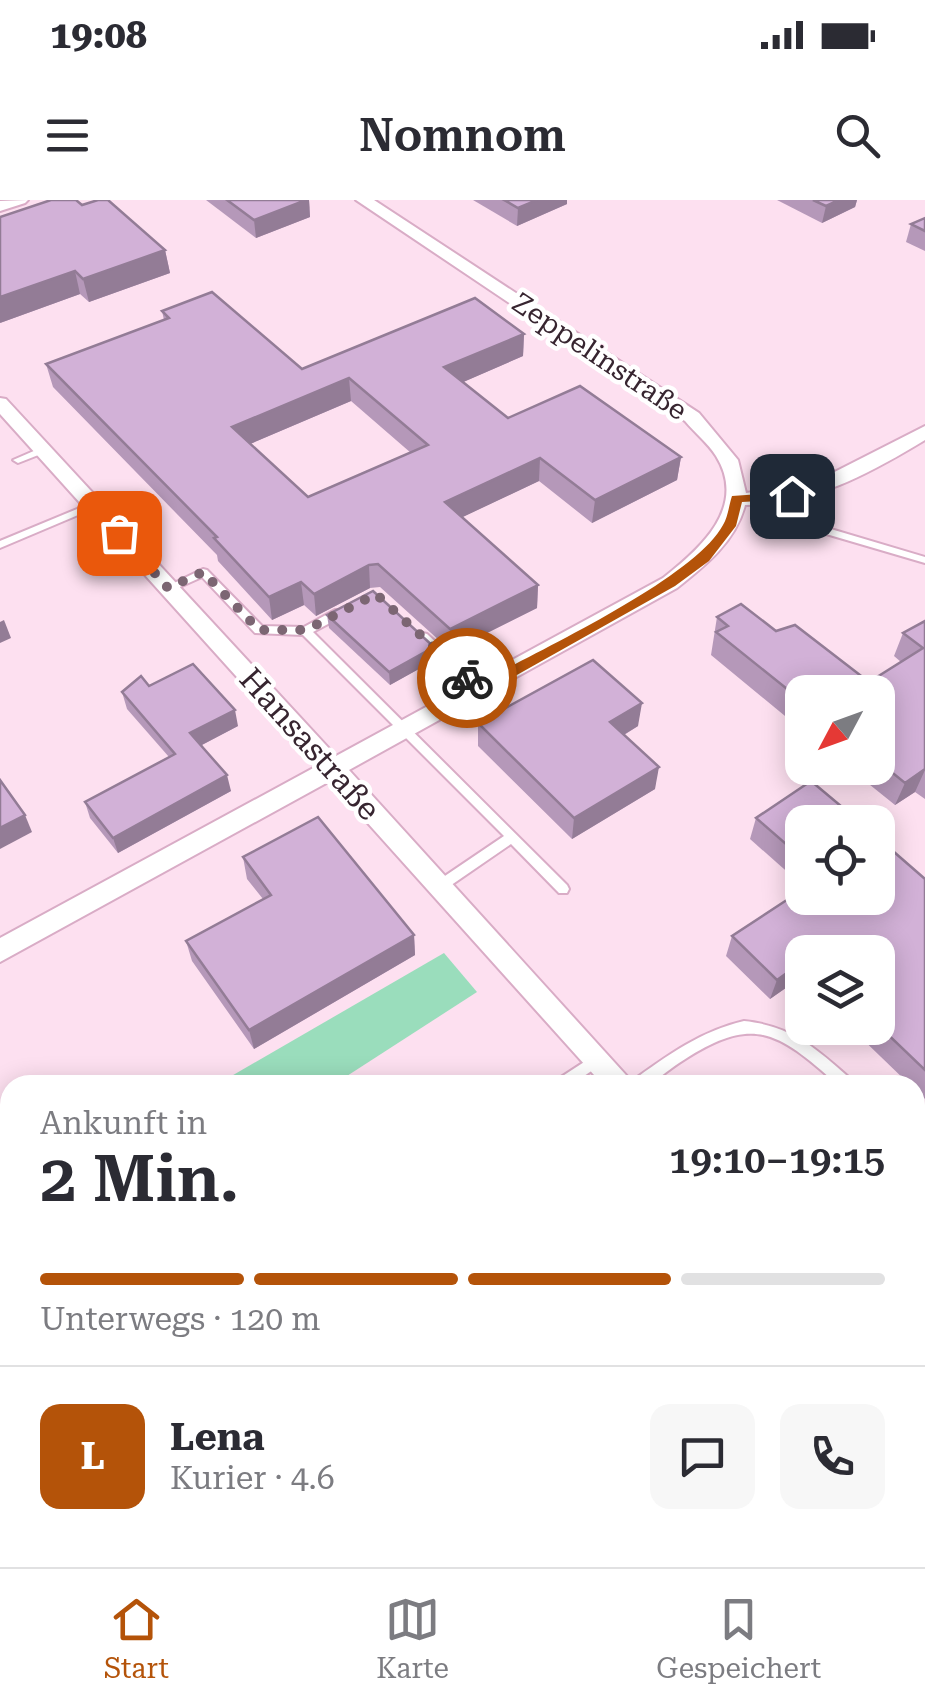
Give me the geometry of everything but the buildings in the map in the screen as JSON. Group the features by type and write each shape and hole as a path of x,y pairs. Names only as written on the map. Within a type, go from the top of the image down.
{"street":[{"path":"0,206 20,200"},
{"name":"Zeppelinstraße","path":"364,200 692,418 729,461 737,498"},
{"name":"Hansastraße","path":"0,403 613,1075"},
{"path":"0,950 334,771 670,583 704,558 730,526 737,498 771,500 830,485 925,432"}],"lane":[{"path":"18,460 43,450"},
{"path":"771,500 820,529 925,560"},
{"path":"0,545 94,505"},
{"path":"168,588 203,572 259,630 306,630 358,603"},
{"path":"306,630 562,889"},
{"path":"415,630 480,690"},
{"path":"440,886 512,836"},
{"path":"653,1075 727,1027 752,1024 800,1042 837,1075"},
{"path":"575,1075 598,1059"}],"green space":[{"path":"444,953 477,992 348,1075 233,1075"}],"way so far":[{"path":"119,533 168,588 203,572 259,630 306,630 376,594 467,678"}],"route":[{"path":"467,678 480,690 670,583 704,558 730,526 737,498 771,500 792,496"}]}
